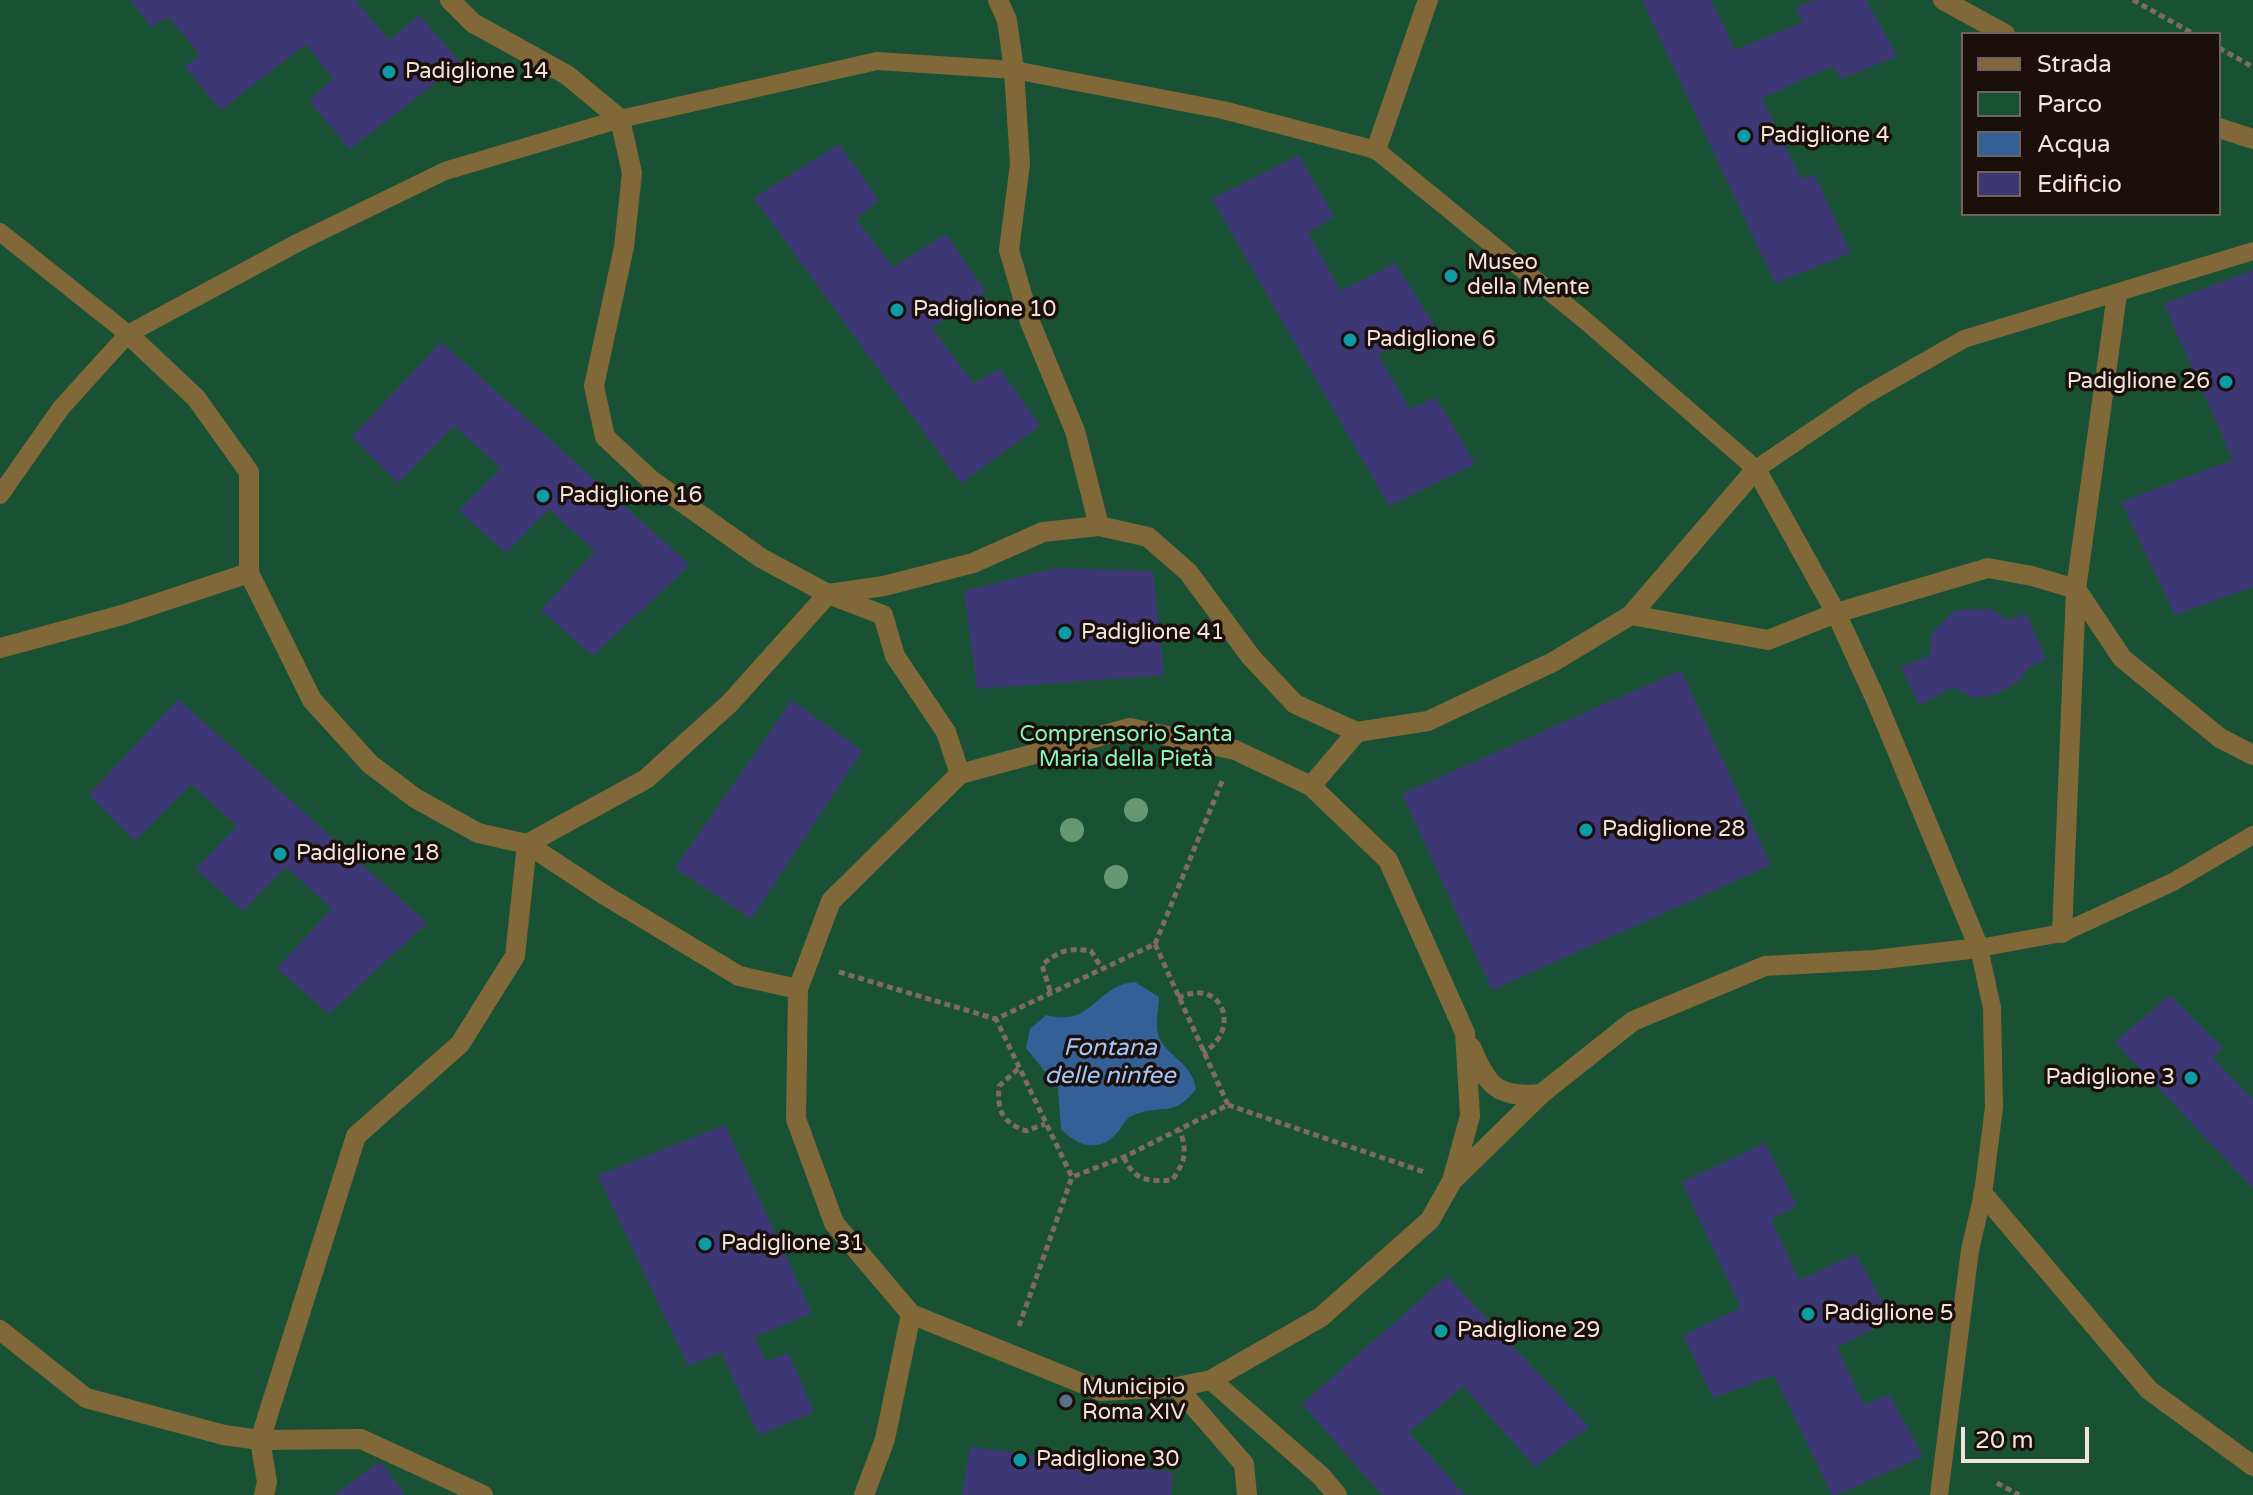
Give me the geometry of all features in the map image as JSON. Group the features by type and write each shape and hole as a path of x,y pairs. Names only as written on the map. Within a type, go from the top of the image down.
{"street":[{"path":"450,0 473,23 567,75 620,119 632,173 624,247 594,386 605,437 651,480 761,558 828,594 883,615 895,656 946,732 960,774"},
{"path":"998,0 1007,20 1014,70 1020,164 1009,250 1030,322 1075,431 1099,526"},
{"path":"1376,150 1428,0"},
{"path":"1943,0 2001,32"},
{"path":"2221,129 2253,139"},
{"path":"2062,933 2076,589 2117,294"},
{"path":"128,334 196,398 249,472 249,573 312,700 370,764 415,798 467,827 527,844 739,976 798,989"},
{"path":"527,844 646,779 730,703 828,594 884,586 973,563 1043,532 1099,526 1148,537 1188,572 1251,657 1295,704 1357,732 1428,721 1553,662 1631,615 1756,469 1836,613 1876,700 1979,948 1874,960 1765,966 1633,1021 1541,1094 1452,1181"},
{"path":"1631,615 1768,640 1836,613 1988,568 2076,589 2122,658 2220,738 2253,755"},
{"path":"0,648 122,615 249,573"},
{"path":"1465,1033 1470,1116 1452,1181 1430,1220 1321,1317 1211,1380 1177,1387 1101,1391 911,1314 834,1223 796,1119 798,989 831,901 960,774 1130,728 1235,750 1311,786 1388,860 1465,1033 1485,1080 1501,1091 1521,1095 1541,1094"},
{"path":"1311,786 1357,732"},
{"path":"264,1495 267,1482 260,1440 356,1136 460,1044 515,956 527,844"},
{"path":"1983,1194 2149,1390 2253,1466"},
{"path":"864,1495 885,1439 911,1314"},
{"path":"0,1330 86,1398 224,1435 260,1440 361,1439 483,1495"},
{"path":"1211,1380 1321,1476 1337,1495"},
{"path":"1177,1387 1244,1464 1247,1495"}],"lane":[{"path":"0,495 61,408 128,334 299,242 445,171 620,119 877,61 1014,70 1223,110 1376,150 1587,322 1756,469 1864,396 1964,339 2253,251"},
{"path":"0,232 128,334"},
{"path":"1939,1495 1970,1250 1983,1194 1994,1107 1992,1008 1979,948 2062,933 2173,882 2253,835"}],"path":[{"path":"2133,0 2190,32"},
{"path":"2221,49 2253,67"},
{"path":"808,963 996,1019 1155,944 1235,750"},
{"path":"1155,944 1228,1105 1452,1181"},
{"path":"1050,991 1042,965 1055,954 1070,948 1091,951 1101,967"},
{"path":"1178,998 1192,991 1207,992 1221,1005 1226,1019 1219,1039 1203,1053"},
{"path":"996,1019 1072,1177 1009,1354"},
{"path":"1018,1069 999,1086 997,1107 1008,1125 1026,1131 1045,1124"},
{"path":"1072,1177 1124,1157 1228,1105"},
{"path":"1124,1157 1129,1171 1139,1177 1151,1182 1172,1180 1185,1163 1187,1152 1180,1130"},
{"path":"1997,1483 2019,1495"}],"green space":[{"name":"Comprensorio Santa Maria della Pietà","path":"0,0 2253,0 2253,1495 0,1495"}],"water":[{"name":"Fontana delle ninfee","path":"1135,982 1159,997 1159,1037 1190,1072 1196,1089 1181,1104 1132,1116 1108,1141 1086,1145 1061,1129 1058,1088 1026,1048 1030,1029 1046,1015 1074,1016 1111,990"}],"building":[{"name":"Padiglione 14","path":"130,0 355,0 389,40 419,15 461,63 350,149 309,101 333,78 306,44 221,110 185,67 200,54 168,17 151,27"},
{"name":"Padiglione 4","path":"1642,0 1711,0 1735,50 1803,22 1796,8 1814,0 1866,0 1897,56 1841,79 1833,66 1762,98 1801,179 1814,174 1851,253 1775,283"},
{"name":"Padiglione 10","path":"839,144 879,200 856,219 893,267 946,234 986,292 932,328 973,383 1000,369 1040,426 961,483 754,198"},
{"name":"Padiglione 6","path":"1299,155 1334,217 1308,233 1341,291 1395,263 1435,326 1378,355 1410,409 1436,397 1475,464 1389,506 1212,199"},
{"name":"Padiglione 26","path":"2253,270 2253,587 2175,615 2121,502 2233,460 2164,304"},
{"name":"Padiglione 16","path":"441,342 690,565 593,656 541,610 595,551 549,509 506,553 459,511 501,468 454,426 398,483 352,437"},
{"name":"Padiglione 41","path":"1056,568 1153,571 1164,675 977,689 964,591"},
{"path":"1991,609 2008,620 2026,613 2046,659 2029,667 2019,681 1997,694 1974,698 1953,687 1919,705 1901,667 1930,655 1932,632 1956,610"},
{"name":"Padiglione 28","path":"1681,670 1771,865 1492,990 1402,794"},
{"name":"Padiglione 18","path":"178,699 427,923 329,1014 277,968 332,909 286,867 243,911 196,869 237,826 191,784 135,841 89,795"},
{"path":"792,700 862,751 751,919 675,868"},
{"name":"Padiglione 3","path":"2170,995 2223,1048 2212,1057 2253,1099 2253,1188 2115,1042"},
{"name":"Padiglione 31","path":"725,1125 812,1313 754,1337 766,1361 788,1353 814,1412 759,1435 721,1352 688,1366 598,1175"},
{"name":"Padiglione 5","path":"1765,1143 1797,1206 1771,1219 1799,1280 1856,1254 1892,1320 1837,1347 1864,1405 1889,1394 1923,1456 1836,1495 1832,1495 1774,1375 1713,1398 1683,1335 1741,1308 1682,1182"},
{"name":"Padiglione 29","path":"1447,1276 1589,1427 1535,1467 1463,1386 1409,1432 1465,1495 1382,1495 1302,1404"},
{"name":"Padiglione 30","path":"970,1447 1173,1472 1171,1495 962,1495"},
{"path":"380,1461 405,1495 335,1495"}],"place":[{"name":"Padiglione 14","path":"389,72"},
{"name":"Padiglione 4","path":"1744,136"},
{"name":"Museo della Mente","path":"1451,276"},
{"name":"Padiglione 10","path":"897,310"},
{"name":"Padiglione 6","path":"1350,340"},
{"name":"Padiglione 26","path":"2226,382"},
{"name":"Padiglione 16","path":"543,496"},
{"name":"Padiglione 41","path":"1065,633"},
{"name":"Padiglione 28","path":"1586,830"},
{"name":"Padiglione 18","path":"280,854"},
{"name":"Padiglione 3","path":"2191,1078"},
{"name":"Padiglione 31","path":"705,1244"},
{"name":"Padiglione 5","path":"1808,1314"},
{"name":"Padiglione 29","path":"1441,1331"},
{"name":"Municipio Roma XIV","path":"1066,1401"},
{"name":"Padiglione 30","path":"1020,1460"}]}
